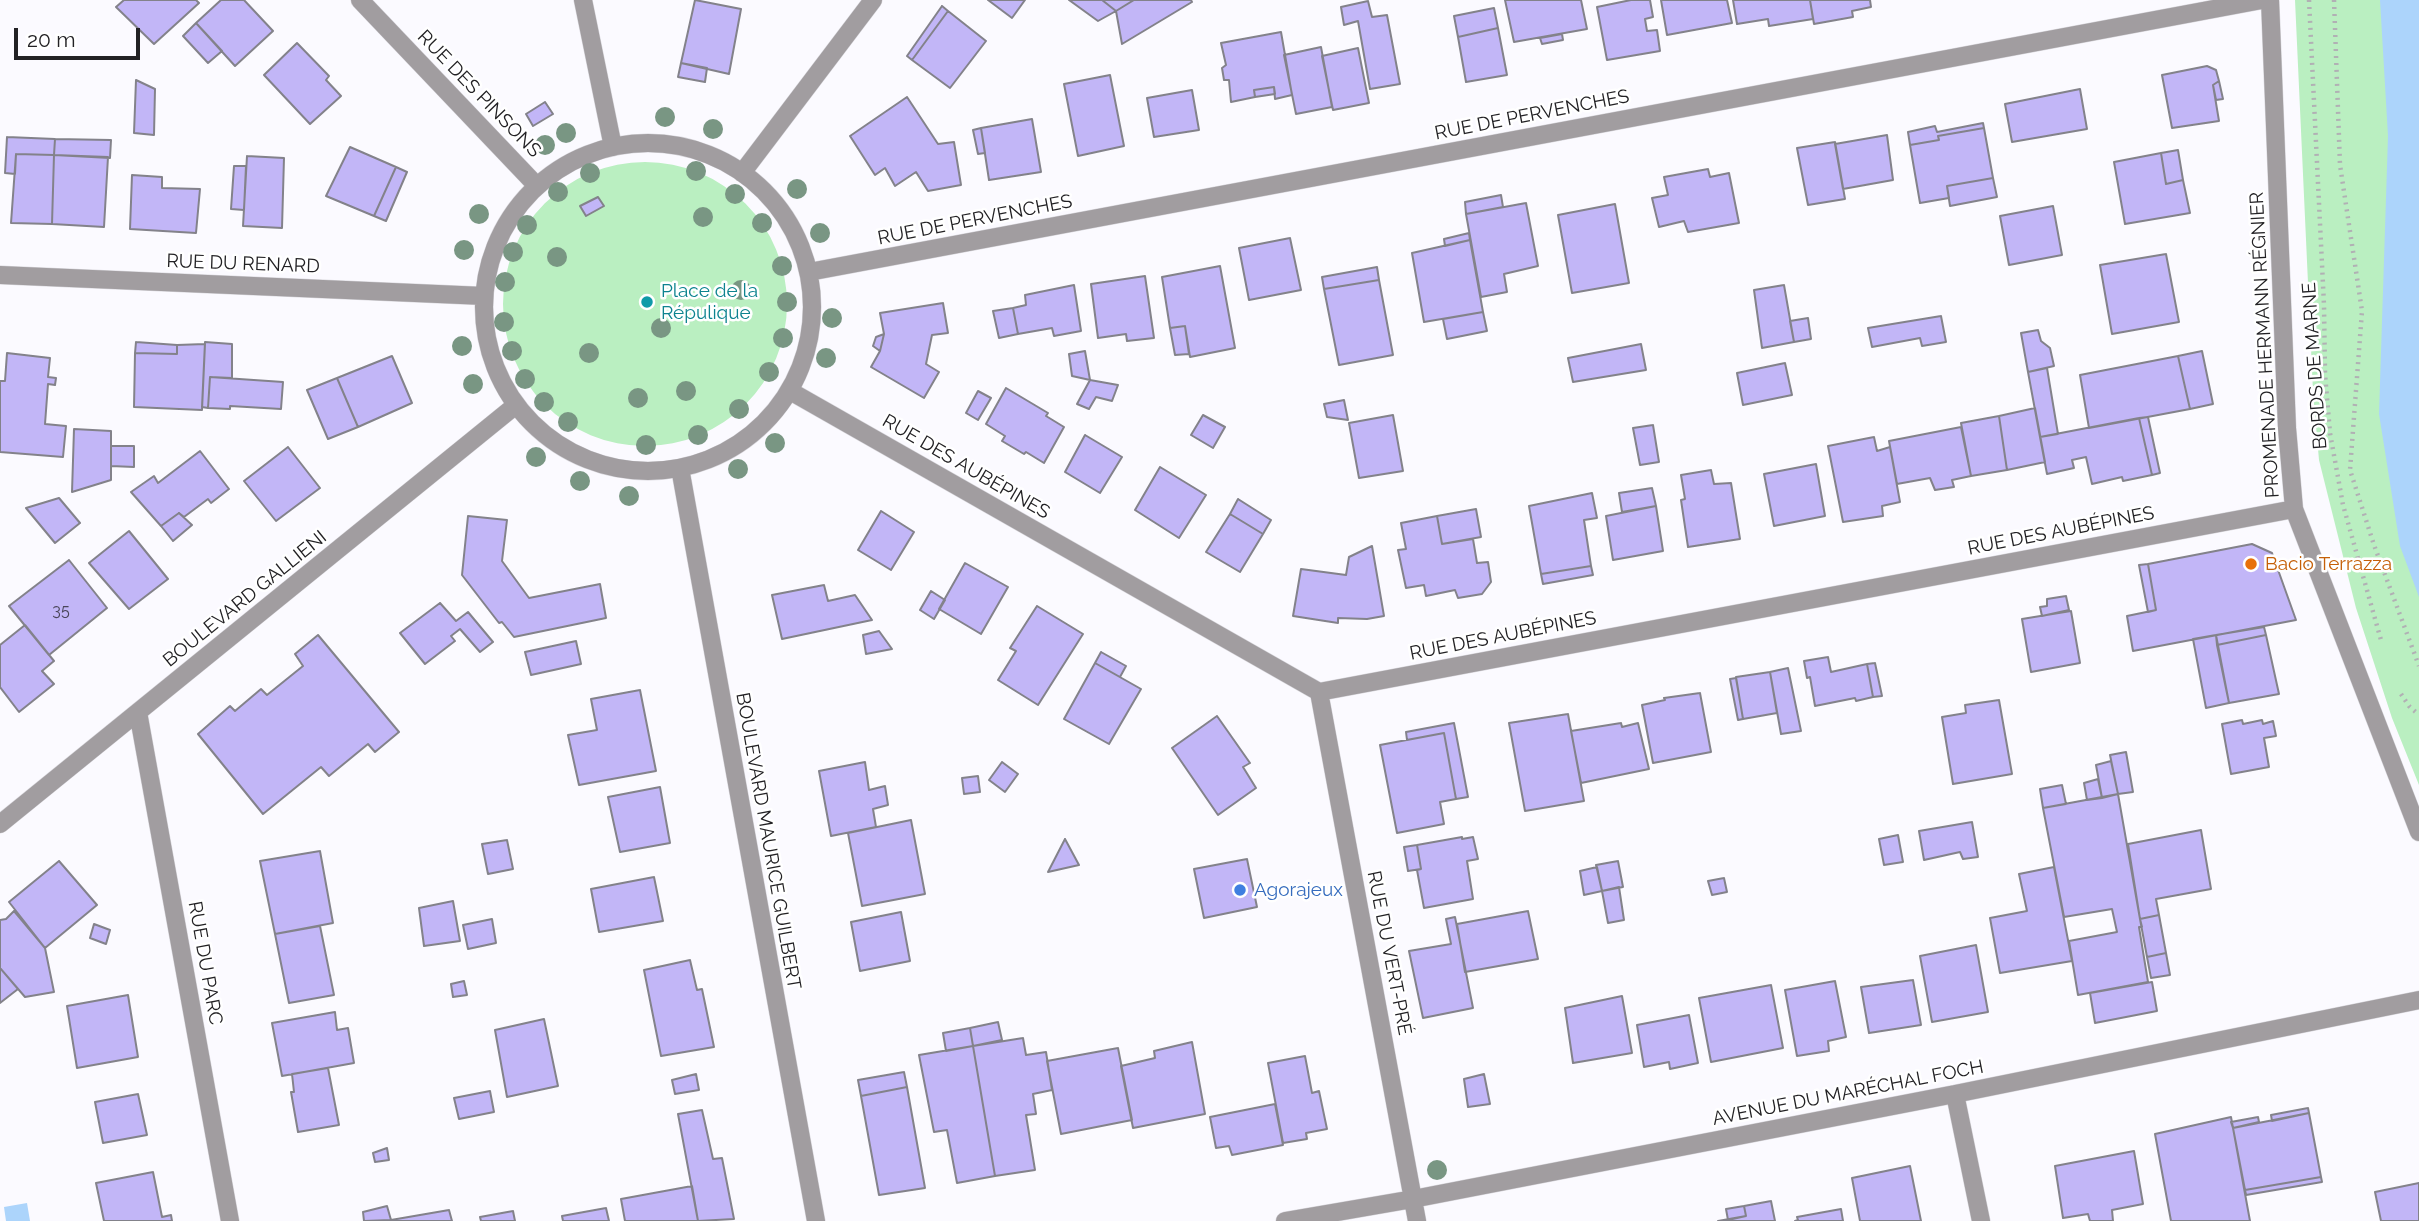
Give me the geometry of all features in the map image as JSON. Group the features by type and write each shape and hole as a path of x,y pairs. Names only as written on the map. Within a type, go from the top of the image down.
{"street":[{"name":"RUE DES PINSONS","path":"360,0 537,186"},
{"path":"583,0 613,147"},
{"path":"742,173 873,0"},
{"name":"RUE DE PERVENCHES","path":"809,272 2262,0"},
{"name":"PROMENADE HERMANN RÉGNIER","path":"2270,0 2287,428 2294,509 2419,832"},
{"path":"649,143 686,147 721,160 742,173 762,189 788,220 800,244 809,272 813,314 810,336 801,369 790,391 766,422 736,446 701,463 680,468 630,471 590,461 553,441 537,428 505,388 490,352 485,333 484,296 490,263 500,236 516,210 537,186 567,164 613,147 649,143"},
{"name":"RUE DU RENARD","path":"0,275 484,296"},
{"name":"RUE DES AUBÉPINES","path":"790,391 1319,692 2294,509"},
{"name":"BOULEVARD GALLIENI","path":"0,824 516,405"},
{"name":"BOULEVARD MAURICE GUILBERT","path":"680,468 816,1221"},
{"name":"RUE DU VERT-PRÉ","path":"1319,692 1417,1221"},
{"name":"RUE DU PARC","path":"138,712 230,1221"},
{"name":"AVENUE DU MARÉCHAL FOCH","path":"1284,1221 1413,1199 1955,1094 2419,1000"},
{"path":"1955,1094 1981,1221"}],"path":[{"name":"BORDS DE MARNE","path":"2309,0 2325,374 2330,433 2343,505 2384,650"},
{"name":"BORDS DE MARNE","path":"2334,0 2340,165 2362,311 2350,470 2374,545 2419,666"},
{"path":"2396,683 2409,706 2419,715"}],"green space":[{"path":"2295,0 2404,0 2419,238 2419,785 2392,718 2356,608 2319,460 2313,392"},
{"path":"645,162 686,168 712,179 735,194 755,214 770,237 781,263 787,304 781,345 770,371 755,394 735,414 712,429 686,440 645,446 604,440 578,429 555,414 535,394 520,371 509,345 503,304 509,263 520,237 535,214 555,194 578,179 604,168"}],"water":[{"path":"2380,0 2419,0 2419,597 2400,546 2379,414 2388,136"},
{"path":"27,1203 30,1221 6,1221 4,1207"}],"building":[{"path":"124,0 196,0 199,3 154,44 116,7"},
{"path":"221,0 244,0 273,31 235,66 196,23"},
{"path":"695,0 741,9 729,74 681,63"},
{"path":"988,0 1025,0 1012,18"},
{"path":"1069,0 1102,0 1116,11 1098,21"},
{"path":"1102,0 1134,0 1116,11"},
{"path":"1134,0 1192,2 1122,44 1116,11"},
{"path":"1505,0 1581,0 1587,29 1514,42"},
{"path":"1631,0 1650,0 1653,17 1645,19 1647,31 1657,30 1660,51 1607,60 1597,7"},
{"path":"1661,0 1727,0 1732,23 1667,35"},
{"path":"1733,0 1810,0 1813,19 1769,26 1768,19 1737,24"},
{"path":"1810,0 1870,0 1871,7 1852,11 1853,17 1814,24"},
{"path":"1368,1 1372,17 1387,15 1400,84 1370,89 1358,21 1344,25 1341,7"},
{"path":"942,6 948,11 912,60 907,56"},
{"path":"1494,8 1498,28 1458,37 1454,16"},
{"path":"948,11 986,41 950,88 912,60"},
{"path":"196,23 222,51 208,63 183,36"},
{"path":"1498,28 1507,75 1466,82 1458,37"},
{"path":"1281,32 1292,95 1275,99 1274,87 1254,90 1255,97 1231,102 1229,80 1224,80 1222,68 1226,65 1221,43"},
{"path":"1562,34 1563,40 1542,44 1540,38"},
{"path":"297,43 329,76 326,80 341,96 310,124 264,75"},
{"path":"1321,47 1332,107 1296,114 1284,55"},
{"path":"1358,48 1369,103 1333,110 1322,56"},
{"path":"681,63 707,68 705,82 678,77"},
{"path":"2207,66 2216,70 2219,81 2213,85 2219,121 2172,128 2162,75"},
{"path":"1110,75 1124,146 1078,156 1064,84"},
{"path":"136,80 155,89 154,135 134,133"},
{"path":"2219,81 2223,99 2216,100 2213,85"},
{"path":"1274,87 1275,94 1255,97 1254,90"},
{"path":"2080,89 2087,129 2012,142 2005,104"},
{"path":"1192,90 1199,130 1154,137 1147,98"},
{"path":"907,97 938,144 954,142 961,185 928,191 916,172 895,186 885,168 875,175 850,136"},
{"path":"545,102 553,114 533,126 526,114"},
{"path":"1032,119 1041,172 989,180 981,128"},
{"path":"1983,123 1984,128 1938,136 1939,140 1910,145 1908,132 1935,126 1937,132"},
{"path":"981,128 985,153 978,154 973,130"},
{"path":"1984,128 1993,178 1947,186 1949,198 1920,203 1910,145 1939,140 1938,136"},
{"path":"1887,135 1893,180 1843,189 1835,144"},
{"path":"7,137 55,139 54,155 16,154 15,174 5,173"},
{"path":"55,139 111,140 110,158 54,155"},
{"path":"1835,142 1845,199 1808,205 1797,148"},
{"path":"350,147 396,167 374,216 326,196"},
{"path":"2178,150 2183,180 2166,184 2161,153"},
{"path":"2161,153 2166,184 2183,180 2190,213 2125,224 2114,162"},
{"path":"16,154 54,155 52,224 11,223"},
{"path":"54,155 108,157 104,227 52,224"},
{"path":"247,156 284,158 282,228 243,226"},
{"path":"234,166 246,166 244,210 231,209"},
{"path":"396,167 407,172 386,221 374,216"},
{"path":"1708,169 1710,177 1729,173 1739,223 1688,232 1684,221 1659,227 1652,198 1668,195 1664,177"},
{"path":"132,175 162,177 162,188 200,189 196,233 130,229"},
{"path":"1993,178 1997,197 1950,206 1947,186"},
{"path":"1501,195 1503,207 1466,214 1465,202"},
{"path":"598,197 604,206 586,216 580,206"},
{"path":"1526,203 1538,266 1504,274 1507,292 1481,297 1466,214"},
{"path":"1615,204 1629,283 1572,293 1558,215"},
{"path":"2053,206 2062,255 2009,265 2000,216"},
{"path":"1469,233 1470,240 1445,246 1444,239"},
{"path":"1290,238 1301,290 1249,300 1239,248"},
{"path":"1470,240 1483,312 1424,322 1412,253"},
{"path":"2166,254 2179,322 2112,334 2100,265"},
{"path":"1220,266 1235,348 1190,357 1185,326 1170,328 1162,277"},
{"path":"1377,267 1379,280 1324,289 1322,277"},
{"path":"1145,276 1154,338 1127,341 1126,334 1098,338 1091,284"},
{"path":"1379,280 1393,355 1339,365 1324,289"},
{"path":"1074,285 1081,331 1054,336 1052,328 1018,334 1013,308 1026,305 1025,295"},
{"path":"1784,285 1794,342 1762,348 1754,290"},
{"path":"943,303 948,333 932,335 926,364 939,372 924,398 871,367 880,351 884,334 880,313"},
{"path":"1013,308 1018,334 999,338 993,311"},
{"path":"1483,312 1487,331 1447,339 1443,319"},
{"path":"1941,316 1946,342 1922,346 1920,338 1872,347 1868,328"},
{"path":"1808,318 1811,339 1794,342 1790,321"},
{"path":"1185,326 1189,354 1175,355 1170,328"},
{"path":"2038,330 2041,341 2050,348 2054,366 2028,372 2021,333"},
{"path":"884,334 880,351 873,346 876,337"},
{"path":"136,342 177,345 177,354 135,353"},
{"path":"205,342 232,344 232,378 210,377 208,408 202,407"},
{"path":"205,344 202,410 134,407 135,353 177,354 177,345"},
{"path":"1641,344 1646,370 1573,382 1568,358"},
{"path":"1085,351 1090,380 1072,376 1069,354"},
{"path":"2202,351 2213,404 2190,409 2178,356"},
{"path":"7,353 50,358 48,377 56,378 55,385 48,384 45,424 66,426 63,457 0,452 0,381 5,381"},
{"path":"392,356 412,403 358,427 337,378"},
{"path":"2178,356 2190,409 2089,428 2080,375"},
{"path":"1785,363 1792,395 1743,405 1737,373"},
{"path":"2047,368 2058,434 2040,437 2028,372"},
{"path":"210,377 283,382 281,409 230,406 230,409 208,408"},
{"path":"337,378 358,427 328,439 307,390"},
{"path":"1090,380 1118,385 1112,401 1096,397 1089,409 1077,404"},
{"path":"1006,388 1048,413 1046,416 1064,427 1044,463 1002,441 1005,436 986,424"},
{"path":"978,391 991,398 978,420 966,413"},
{"path":"1344,400 1348,420 1327,417 1324,404"},
{"path":"2035,408 2045,462 2007,470 1999,416"},
{"path":"1203,415 1225,427 1213,448 1191,435"},
{"path":"1393,415 1403,471 1359,478 1349,423"},
{"path":"1999,416 2007,470 1971,476 1961,423"},
{"path":"2148,417 2160,473 2152,475 2139,418"},
{"path":"2139,418 2152,475 2123,481 2122,477 2092,484 2086,457 2072,460 2074,468 2047,474 2040,437"},
{"path":"1653,425 1659,462 1640,465 1633,428"},
{"path":"1961,427 1971,476 1952,480 1954,487 1935,490 1930,478 1897,484 1889,441"},
{"path":"74,429 111,431 111,480 72,492"},
{"path":"1085,435 1122,457 1100,493 1065,472"},
{"path":"1874,437 1877,451 1890,447 1900,502 1882,506 1883,516 1843,522 1828,446"},
{"path":"111,446 134,446 134,467 111,466"},
{"path":"288,447 320,488 276,521 244,481"},
{"path":"200,451 229,489 211,503 208,499 184,517 179,513 161,526 131,492 154,476 158,483"},
{"path":"1816,464 1825,516 1774,526 1764,474"},
{"path":"1160,467 1206,495 1179,538 1135,510"},
{"path":"1711,470 1714,484 1731,483 1740,539 1688,547 1681,500 1685,499 1681,475"},
{"path":"1652,488 1656,506 1622,512 1619,493"},
{"path":"1592,493 1597,518 1584,520 1591,566 1541,574 1529,506"},
{"path":"59,498 80,523 55,543 26,508"},
{"path":"1238,499 1271,520 1263,534 1230,514"},
{"path":"1656,506 1663,551 1613,560 1606,516"},
{"path":"1476,509 1481,537 1442,544 1437,516"},
{"path":"881,511 914,532 891,570 858,550"},
{"path":"179,513 192,525 173,541 161,526"},
{"path":"1230,514 1263,534 1240,572 1206,552"},
{"path":"468,516 507,520 502,561 529,598 600,584 606,618 514,637 502,622 499,623 462,575"},
{"path":"1437,516 1442,544 1473,539 1477,563 1488,562 1491,582 1482,594 1458,598 1455,590 1426,596 1424,585 1406,588 1398,550 1406,549 1401,523"},
{"path":"129,531 168,579 129,609 89,563"},
{"path":"2252,544 2272,553 2296,620 2133,651 2127,616 2156,610 2148,564"},
{"path":"1372,546 1384,616 1367,619 1338,618 1338,623 1293,616 1301,569 1346,575 1349,557"},
{"path":"69,560 107,608 49,655 9,606"},
{"path":"965,563 1008,587 981,634 939,609"},
{"path":"2148,564 2156,610 2148,612 2139,565"},
{"path":"1591,566 1593,575 1543,584 1541,574"},
{"path":"824,585 828,601 855,595 872,620 782,639 772,595"},
{"path":"931,591 945,600 934,619 920,610"},
{"path":"2066,596 2069,610 2042,616 2040,607 2047,606 2047,599"},
{"path":"440,603 456,621 468,612 493,642 480,652 460,629 451,636 455,641 425,664 400,633"},
{"path":"1037,606 1083,634 1038,705 998,680 1016,651 1010,648"},
{"path":"2071,611 2080,663 2031,672 2022,619"},
{"path":"25,625 54,661 42,671 54,684 19,712 0,687 0,645"},
{"path":"2264,627 2266,635 2217,645 2216,635"},
{"path":"879,631 892,649 866,654 863,635"},
{"path":"318,635 399,732 375,752 368,744 329,776 321,767 263,814 198,734 230,706 235,711 261,689 267,695 303,666 295,654"},
{"path":"2216,635 2229,703 2206,708 2193,639"},
{"path":"2266,635 2279,694 2229,703 2217,645"},
{"path":"576,641 581,664 531,675 525,652"},
{"path":"1101,652 1126,666 1120,677 1095,663"},
{"path":"1828,657 1831,672 1867,664 1873,697 1815,706 1804,661"},
{"path":"1095,663 1141,689 1109,744 1064,719"},
{"path":"1875,663 1882,696 1873,697 1867,664"},
{"path":"1788,668 1801,731 1781,734 1770,672"},
{"path":"1770,672 1777,713 1743,719 1736,677"},
{"path":"1736,678 1743,719 1738,720 1730,679"},
{"path":"640,690 656,771 579,785 568,735 597,730 591,699"},
{"path":"1700,693 1711,752 1653,763 1642,705 1665,700 1664,698"},
{"path":"1999,700 2012,774 1953,784 1942,717 1966,713 1965,705"},
{"path":"1568,714 1584,801 1525,811 1509,723"},
{"path":"1217,716 1250,763 1243,767 1256,788 1218,815 1172,748"},
{"path":"2242,720 2243,724 2273,721 2276,736 2264,738 2269,767 2231,774 2222,724"},
{"path":"1454,723 1468,797 1456,799 1444,733 1407,740 1406,732"},
{"path":"1621,723 1622,727 1638,723 1649,769 1581,783 1571,731"},
{"path":"1444,733 1456,799 1440,802 1444,824 1397,833 1380,745"},
{"path":"2126,752 2133,792 2118,794 2110,755"},
{"path":"2111,761 2118,794 2102,798 2096,765"},
{"path":"865,762 869,790 885,786 888,805 873,809 876,827 831,836 819,771"},
{"path":"1002,762 1018,774 1005,792 989,780"},
{"path":"978,776 980,792 964,794 962,778"},
{"path":"2098,779 2102,798 2087,800 2084,783"},
{"path":"2062,785 2066,804 2043,808 2040,789"},
{"path":"660,787 670,843 620,852 608,797"},
{"path":"2118,794 2142,927 2139,927 2148,982 2078,995 2069,941 2117,932 2112,909 2064,917 2043,808"},
{"path":"911,820 925,894 862,906 848,833"},
{"path":"1972,822 1978,857 1963,859 1960,852 1924,860 1919,831"},
{"path":"2201,830 2211,889 2156,899 2159,915 2140,919 2128,844"},
{"path":"1898,835 1903,862 1884,865 1879,839"},
{"path":"1473,837 1478,859 1467,861 1473,899 1424,908 1417,870 1421,869 1417,845"},
{"path":"1065,839 1079,865 1048,872"},
{"path":"507,840 513,869 488,874 482,844"},
{"path":"1417,845 1421,869 1408,871 1404,847"},
{"path":"320,851 333,923 275,934 260,861"},
{"path":"1247,859 1257,907 1204,918 1194,869"},
{"path":"59,861 97,905 45,948 9,902"},
{"path":"1618,861 1623,887 1602,891 1596,865"},
{"path":"1597,867 1602,891 1584,895 1580,871"},
{"path":"2054,867 2072,961 2000,973 1990,918 2027,911 2019,874"},
{"path":"654,877 663,921 599,932 591,889"},
{"path":"1724,878 1727,892 1712,895 1708,881"},
{"path":"1619,887 1624,920 1608,923 1602,891"},
{"path":"453,901 460,941 424,946 419,908"},
{"path":"14,911 45,948 54,992 25,997 0,968 0,920 6,919"},
{"path":"1528,911 1538,959 1465,972 1457,924"},
{"path":"901,912 910,961 860,971 851,922"},
{"path":"2159,915 2166,953 2147,957 2140,919"},
{"path":"1455,917 1473,1008 1423,1018 1409,951 1451,944 1446,919"},
{"path":"492,919 496,943 468,949 463,925"},
{"path":"94,924 110,930 106,944 90,938"},
{"path":"320,926 334,995 289,1003 275,934"},
{"path":"1976,945 1988,1012 1932,1022 1920,956"},
{"path":"2166,953 2170,975 2151,978 2147,957"},
{"path":"690,960 697,990 702,989 714,1047 661,1056 644,970"},
{"path":"0,968 18,989 0,1003"},
{"path":"1913,980 1921,1025 1869,1033 1861,987"},
{"path":"464,981 467,995 453,997 451,984"},
{"path":"1835,981 1846,1037 1828,1041 1829,1051 1797,1056 1785,990"},
{"path":"2152,982 2157,1011 2095,1023 2090,993"},
{"path":"1771,985 1783,1048 1711,1062 1699,998"},
{"path":"128,995 138,1057 77,1068 67,1006"},
{"path":"1622,996 1632,1053 1573,1063 1565,1008"},
{"path":"335,1012 337,1030 348,1028 354,1063 282,1076 272,1023"},
{"path":"1689,1015 1698,1063 1670,1069 1669,1062 1644,1067 1637,1025"},
{"path":"544,1019 558,1086 507,1097 495,1030"},
{"path":"998,1022 1002,1040 973,1046 970,1028"},
{"path":"970,1028 973,1046 946,1051 943,1033"},
{"path":"1023,1038 1026,1055 1046,1052 1052,1090 1033,1094 1036,1114 1026,1115 1035,1170 995,1176 973,1046"},
{"path":"1192,1042 1205,1114 1133,1128 1121,1066 1155,1058 1154,1051"},
{"path":"973,1046 995,1176 957,1183 947,1130 934,1132 919,1055"},
{"path":"1118,1048 1132,1120 1061,1134 1047,1061"},
{"path":"1305,1056 1312,1093 1319,1091 1327,1129 1306,1133 1307,1139 1283,1143 1268,1063"},
{"path":"328,1068 339,1125 298,1132 291,1092 294,1092 292,1074"},
{"path":"904,1072 907,1087 861,1096 858,1080"},
{"path":"696,1074 699,1090 675,1094 672,1080"},
{"path":"1484,1074 1490,1104 1468,1107 1464,1079"},
{"path":"907,1087 925,1188 879,1195 861,1096"},
{"path":"490,1091 494,1112 459,1119 454,1098"},
{"path":"138,1094 147,1135 103,1143 95,1102"},
{"path":"1275,1104 1283,1145 1232,1155 1229,1146 1216,1148 1210,1117"},
{"path":"2308,1108 2309,1113 2272,1121 2271,1115"},
{"path":"702,1110 713,1159 722,1158 734,1219 698,1221 678,1114"},
{"path":"2309,1113 2321,1177 2245,1190 2233,1128"},
{"path":"2231,1117 2250,1221 2171,1221 2155,1134"},
{"path":"2258,1117 2259,1122 2233,1128 2231,1122"},
{"path":"387,1148 389,1160 375,1162 373,1153"},
{"path":"2134,1151 2143,1204 2112,1210 2113,1221 2090,1221 2088,1214 2063,1218 2055,1166"},
{"path":"1910,1166 1921,1221 1860,1221 1852,1178"},
{"path":"153,1172 162,1217 171,1215 172,1221 104,1221 96,1183"},
{"path":"2321,1177 2322,1182 2246,1195 2245,1190"},
{"path":"2419,1183 2419,1221 2381,1221 2375,1192"},
{"path":"692,1186 698,1221 625,1221 621,1199"},
{"path":"1771,1201 1775,1221 1718,1221 1746,1216 1744,1206"},
{"path":"387,1206 391,1220 364,1221 363,1212"},
{"path":"1744,1206 1746,1216 1728,1220 1726,1209"},
{"path":"606,1208 609,1221 563,1221 562,1216"},
{"path":"1841,1209 1843,1221 1795,1221 1798,1220 1797,1217"},
{"path":"449,1210 452,1221 384,1221 391,1220"},
{"path":"513,1211 515,1221 481,1221 480,1217"}],"place":[{"name":"Place de la Répulique","path":"647,302"},
{"name":"Bacio Terrazza","path":"2251,564"},
{"name":"Agorajeux","path":"1240,890"}]}
